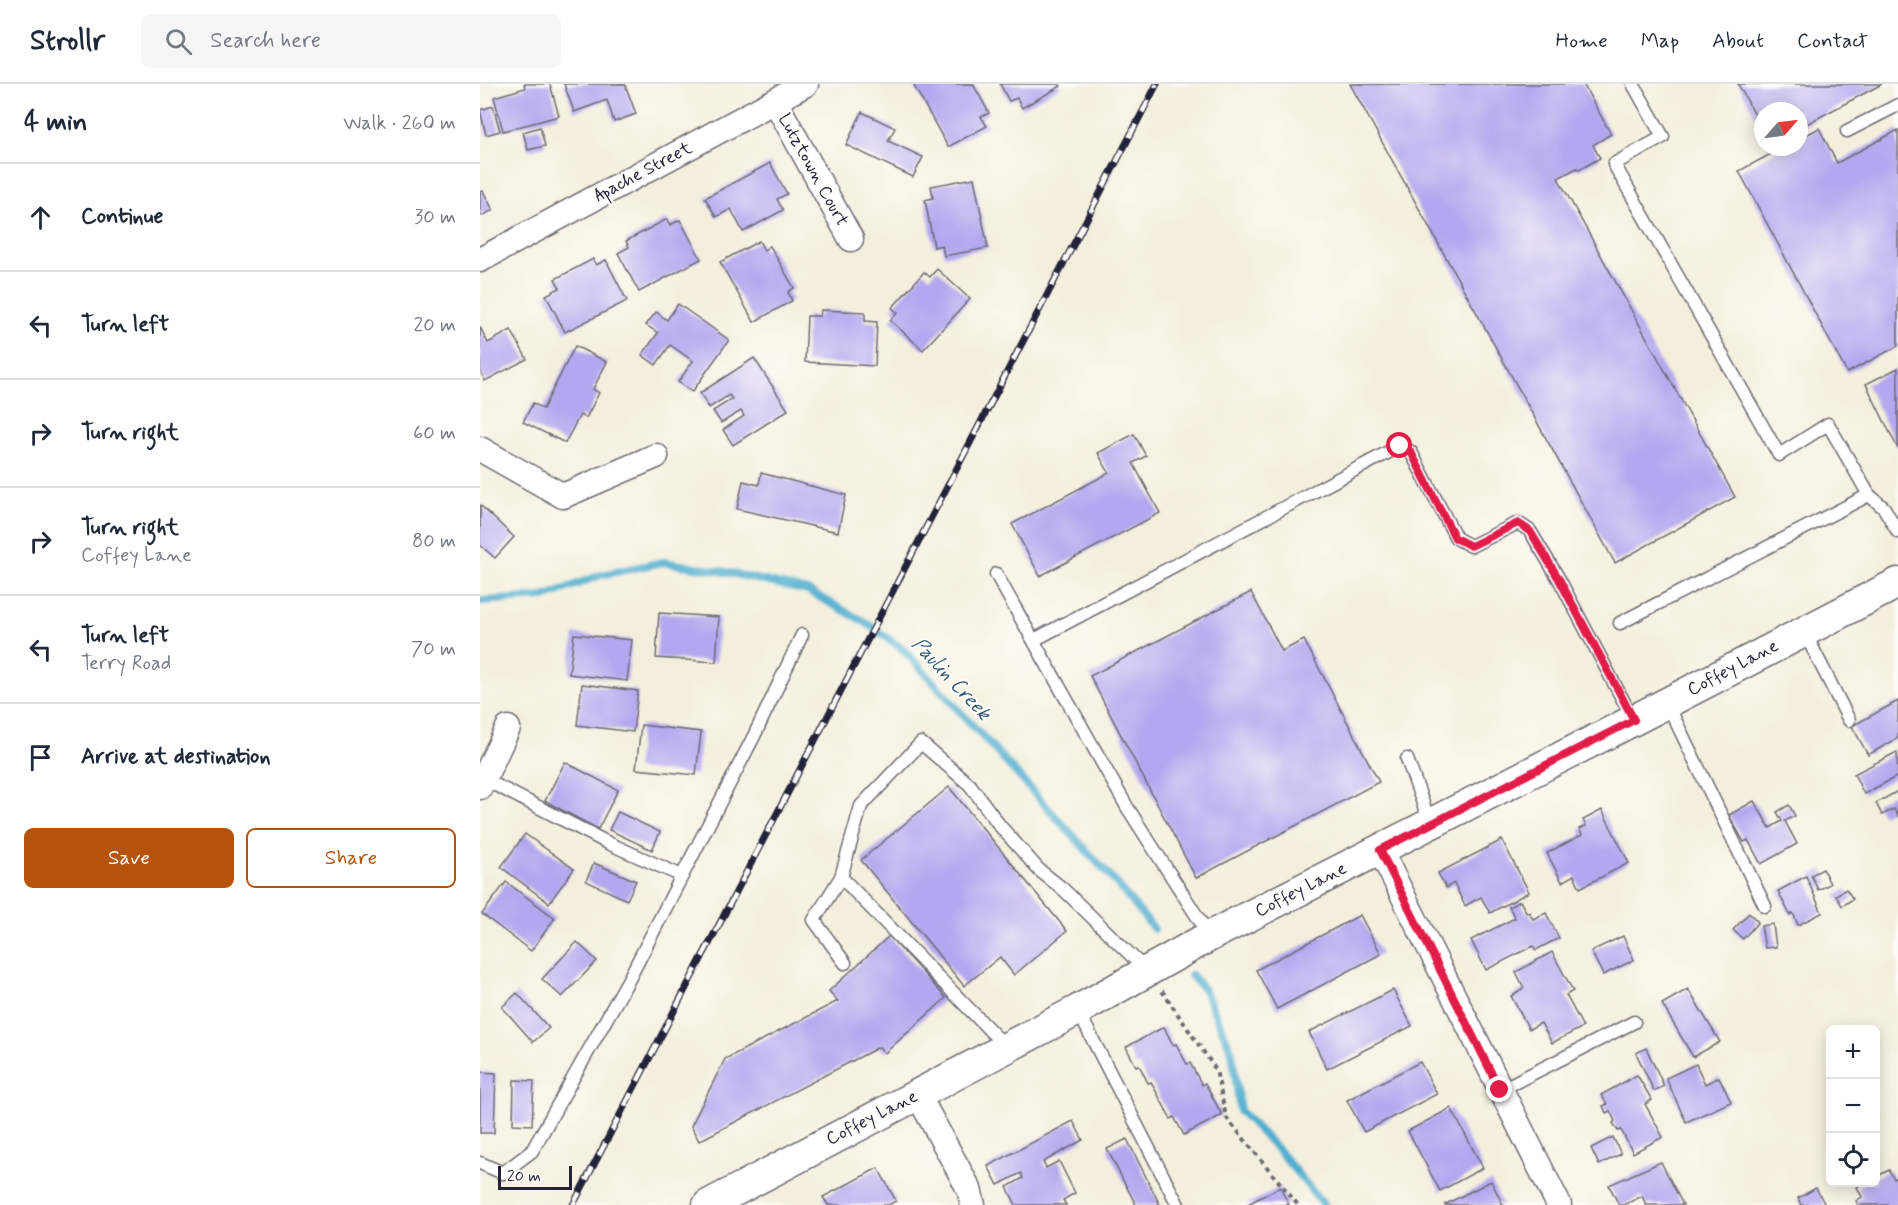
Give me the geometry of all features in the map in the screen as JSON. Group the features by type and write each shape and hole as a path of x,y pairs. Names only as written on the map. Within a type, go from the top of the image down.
{"street":[{"name":"Apache Street","path":"480,260 806,84"},
{"name":"Lutztown Court","path":"775,101 851,239"},
{"path":"480,449 563,496 656,456"},
{"name":"Coffey Lane","path":"708,1205 1078,1010 1210,936 1898,583"},
{"path":"482,783 508,728"},
{"path":"1380,850 1559,1205"},
{"path":"918,1095 969,1189 973,1205"}],"lane":[{"path":"1633,84 1663,137 1614,164 1779,454 1828,424 1869,495 1884,508 1898,532"},
{"path":"1848,131 1898,105"},
{"path":"1034,640 1400,446 1411,452 1455,538 1471,546 1518,523 1530,531 1559,579 1634,720"},
{"path":"1620,622 1869,495"},
{"path":"996,574 1127,807 1210,936"},
{"path":"1804,632 1849,720"},
{"path":"480,1162 503,1173 532,1151 630,978 755,734 802,635"},
{"path":"1666,703 1765,906"},
{"path":"845,963 814,920 841,877 861,806 921,743 970,785 1000,826 1040,870 1147,970"},
{"path":"1407,759 1430,824"},
{"path":"482,783 682,876"},
{"path":"841,877 1006,1047"},
{"path":"1078,1010 1178,1205"},
{"path":"1500,1090 1634,1022"}],"path":[{"path":"1147,970 1216,1070 1226,1117 1298,1205"}],"building":[{"path":"524,84 550,84 559,116 503,131 494,97 525,88"},
{"path":"564,84 625,84 636,114 614,122 607,100 574,112"},
{"path":"918,84 973,84 989,113 981,117 987,126 948,147 914,86"},
{"path":"1000,84 1059,84 1061,86 1022,108 1017,98 1009,101"},
{"path":"1350,84 1583,84 1611,134 1593,145 1600,158 1579,170 1577,168 1558,178 1735,497 1615,563"},
{"path":"1738,84 1882,84 1808,123 1808,102 1754,102 1754,113"},
{"path":"493,106 500,131 486,135 480,110"},
{"path":"862,112 895,128 888,141 923,157 913,177 846,145"},
{"path":"540,127 545,146 528,150 523,132"},
{"path":"1819,128 1837,163 1898,130 1898,346 1847,373 1739,171 1767,156 1808,156 1808,134"},
{"path":"770,163 787,194 777,199 783,210 743,232 731,209 716,217 705,198"},
{"path":"974,178 988,248 944,256 942,245 934,247 925,200 933,198 931,186"},
{"path":"483,191 493,210 482,216 480,192"},
{"path":"667,219 670,225 680,220 701,259 639,292 618,253 629,247 626,241"},
{"path":"759,241 764,250 770,246 794,288 788,292 792,301 754,322 720,262"},
{"path":"593,259 596,265 606,260 627,301 565,332 546,295 560,288 555,279"},
{"path":"937,269 970,299 923,350 890,320 898,313 892,308 924,272 930,277"},
{"path":"678,304 729,340 692,392 678,382 693,361 670,345 656,365 642,355 658,333 646,325 656,312 667,320"},
{"path":"821,310 865,312 865,321 877,322 875,366 805,362 807,316 820,316"},
{"path":"480,327 488,343 511,330 527,359 485,381 480,370"},
{"path":"575,346 607,362 593,389 599,393 586,418 580,415 565,443 523,422 533,403 543,409"},
{"path":"754,358 788,410 733,445 723,430 744,416 741,411 721,423 713,411 732,399 729,395 709,408 700,393"},
{"path":"1898,368 1898,449 1866,384"},
{"path":"1134,434 1146,456 1133,463 1160,513 1040,576 1012,524 1109,473 1098,453"},
{"path":"761,473 846,495 838,532 737,509 743,481 759,485"},
{"path":"480,505 514,537 495,558 480,545"},
{"path":"1251,592 1282,651 1304,640 1379,782 1196,878 1090,676"},
{"path":"659,613 719,617 716,662 656,658"},
{"path":"574,634 632,640 627,681 569,674"},
{"path":"582,684 638,691 633,732 577,725"},
{"path":"1898,701 1898,738 1868,755 1852,726"},
{"path":"641,725 701,732 696,775 636,769"},
{"path":"1897,752 1898,776 1864,794 1854,774"},
{"path":"565,762 618,790 598,829 545,801"},
{"path":"949,787 1067,931 1014,975 1000,957 964,986 861,860"},
{"path":"1898,791 1898,816 1894,809 1882,815 1876,803"},
{"path":"1754,801 1770,828 1782,821 1777,812 1789,805 1795,816 1785,821 1797,844 1761,864 1748,840 1744,842 1729,815"},
{"path":"1602,810 1629,863 1580,888 1574,875 1562,882 1547,853 1582,835 1579,829 1586,826 1583,820"},
{"path":"618,812 660,832 652,850 609,830"},
{"path":"525,834 574,869 549,903 501,867"},
{"path":"1502,840 1529,892 1490,913 1481,897 1465,906 1454,883 1446,888 1438,873"},
{"path":"594,863 636,881 627,900 586,881"},
{"path":"1823,869 1830,884 1818,890 1811,875"},
{"path":"1806,876 1822,913 1798,925 1793,913 1790,915 1778,891"},
{"path":"506,882 555,918 531,951 482,914"},
{"path":"1846,889 1853,899 1842,906 1836,895"},
{"path":"1520,901 1533,919 1546,913 1559,938 1536,950 1533,946 1486,970 1471,940 1515,918 1509,907"},
{"path":"1749,913 1758,922 1743,939 1733,930"},
{"path":"1360,915 1381,954 1277,1009 1256,970"},
{"path":"1773,924 1776,947 1765,948 1761,926"},
{"path":"889,936 946,998 885,1053 879,1047 699,1141 691,1126 725,1059 838,1001 829,991"},
{"path":"1623,936 1634,960 1603,975 1591,951"},
{"path":"577,942 597,961 562,997 542,979"},
{"path":"1552,952 1573,991 1566,995 1583,1027 1552,1043 1541,1023 1529,1029 1511,996 1524,988 1516,972"},
{"path":"1688,989 1720,1042 1693,1057 1662,1004"},
{"path":"1393,990 1412,1026 1327,1069 1309,1032"},
{"path":"517,993 549,1028 533,1042 502,1007"},
{"path":"1164,1027 1173,1045 1176,1044 1187,1064 1190,1063 1202,1085 1205,1083 1222,1115 1184,1135 1174,1117 1171,1119 1151,1082 1148,1083 1139,1065 1136,1066 1126,1047"},
{"path":"1646,1048 1664,1086 1654,1091 1636,1053"},
{"path":"1420,1062 1437,1094 1364,1132 1347,1100"},
{"path":"1696,1064 1705,1084 1719,1077 1731,1102 1686,1122 1666,1078"},
{"path":"480,1072 496,1073 494,1133 480,1133"},
{"path":"1637,1075 1652,1100 1645,1104 1663,1137 1633,1153 1621,1130 1618,1131 1613,1123 1615,1121 1610,1111 1606,1113 1603,1106 1607,1104 1601,1095"},
{"path":"514,1080 534,1081 532,1125 513,1124"},
{"path":"1451,1108 1483,1168 1440,1191 1408,1131"},
{"path":"1073,1121 1083,1140 1043,1162 1046,1168 1059,1161 1075,1193 1063,1200 1066,1205 1016,1205 1007,1187 1023,1178 1021,1173 998,1185 988,1166"},
{"path":"1613,1137 1621,1154 1599,1165 1591,1148"},
{"path":"1127,1139 1160,1205 1136,1205 1107,1149"},
{"path":"1661,1162 1683,1205 1646,1205 1642,1196 1624,1205 1619,1205 1609,1185"},
{"path":"878,1168 896,1201 888,1205 828,1205 823,1197"},
{"path":"1889,1170 1894,1179 1898,1177 1898,1205 1858,1205 1856,1201 1862,1197 1857,1187 1880,1187 1880,1175"},
{"path":"1491,1181 1503,1205 1444,1205"},
{"path":"1280,1187 1289,1205 1246,1205"},
{"path":"1816,1188 1825,1205 1801,1205 1798,1198"}],"waterway":[{"name":"Paulin Creek","path":"480,601 544,597 601,575 663,562 726,572 808,591 865,622 904,650 1117,884 1154,929"},
{"name":"Paulin Creek","path":"1191,975 1205,991 1232,1052 1240,1111 1278,1150 1324,1205"}],"railway":[{"path":"573,1205 1157,84"}],"route":[{"path":"1400,446 1411,452 1455,538 1471,546 1518,523 1530,531 1559,579 1634,720 1380,850 1500,1090"}]}
